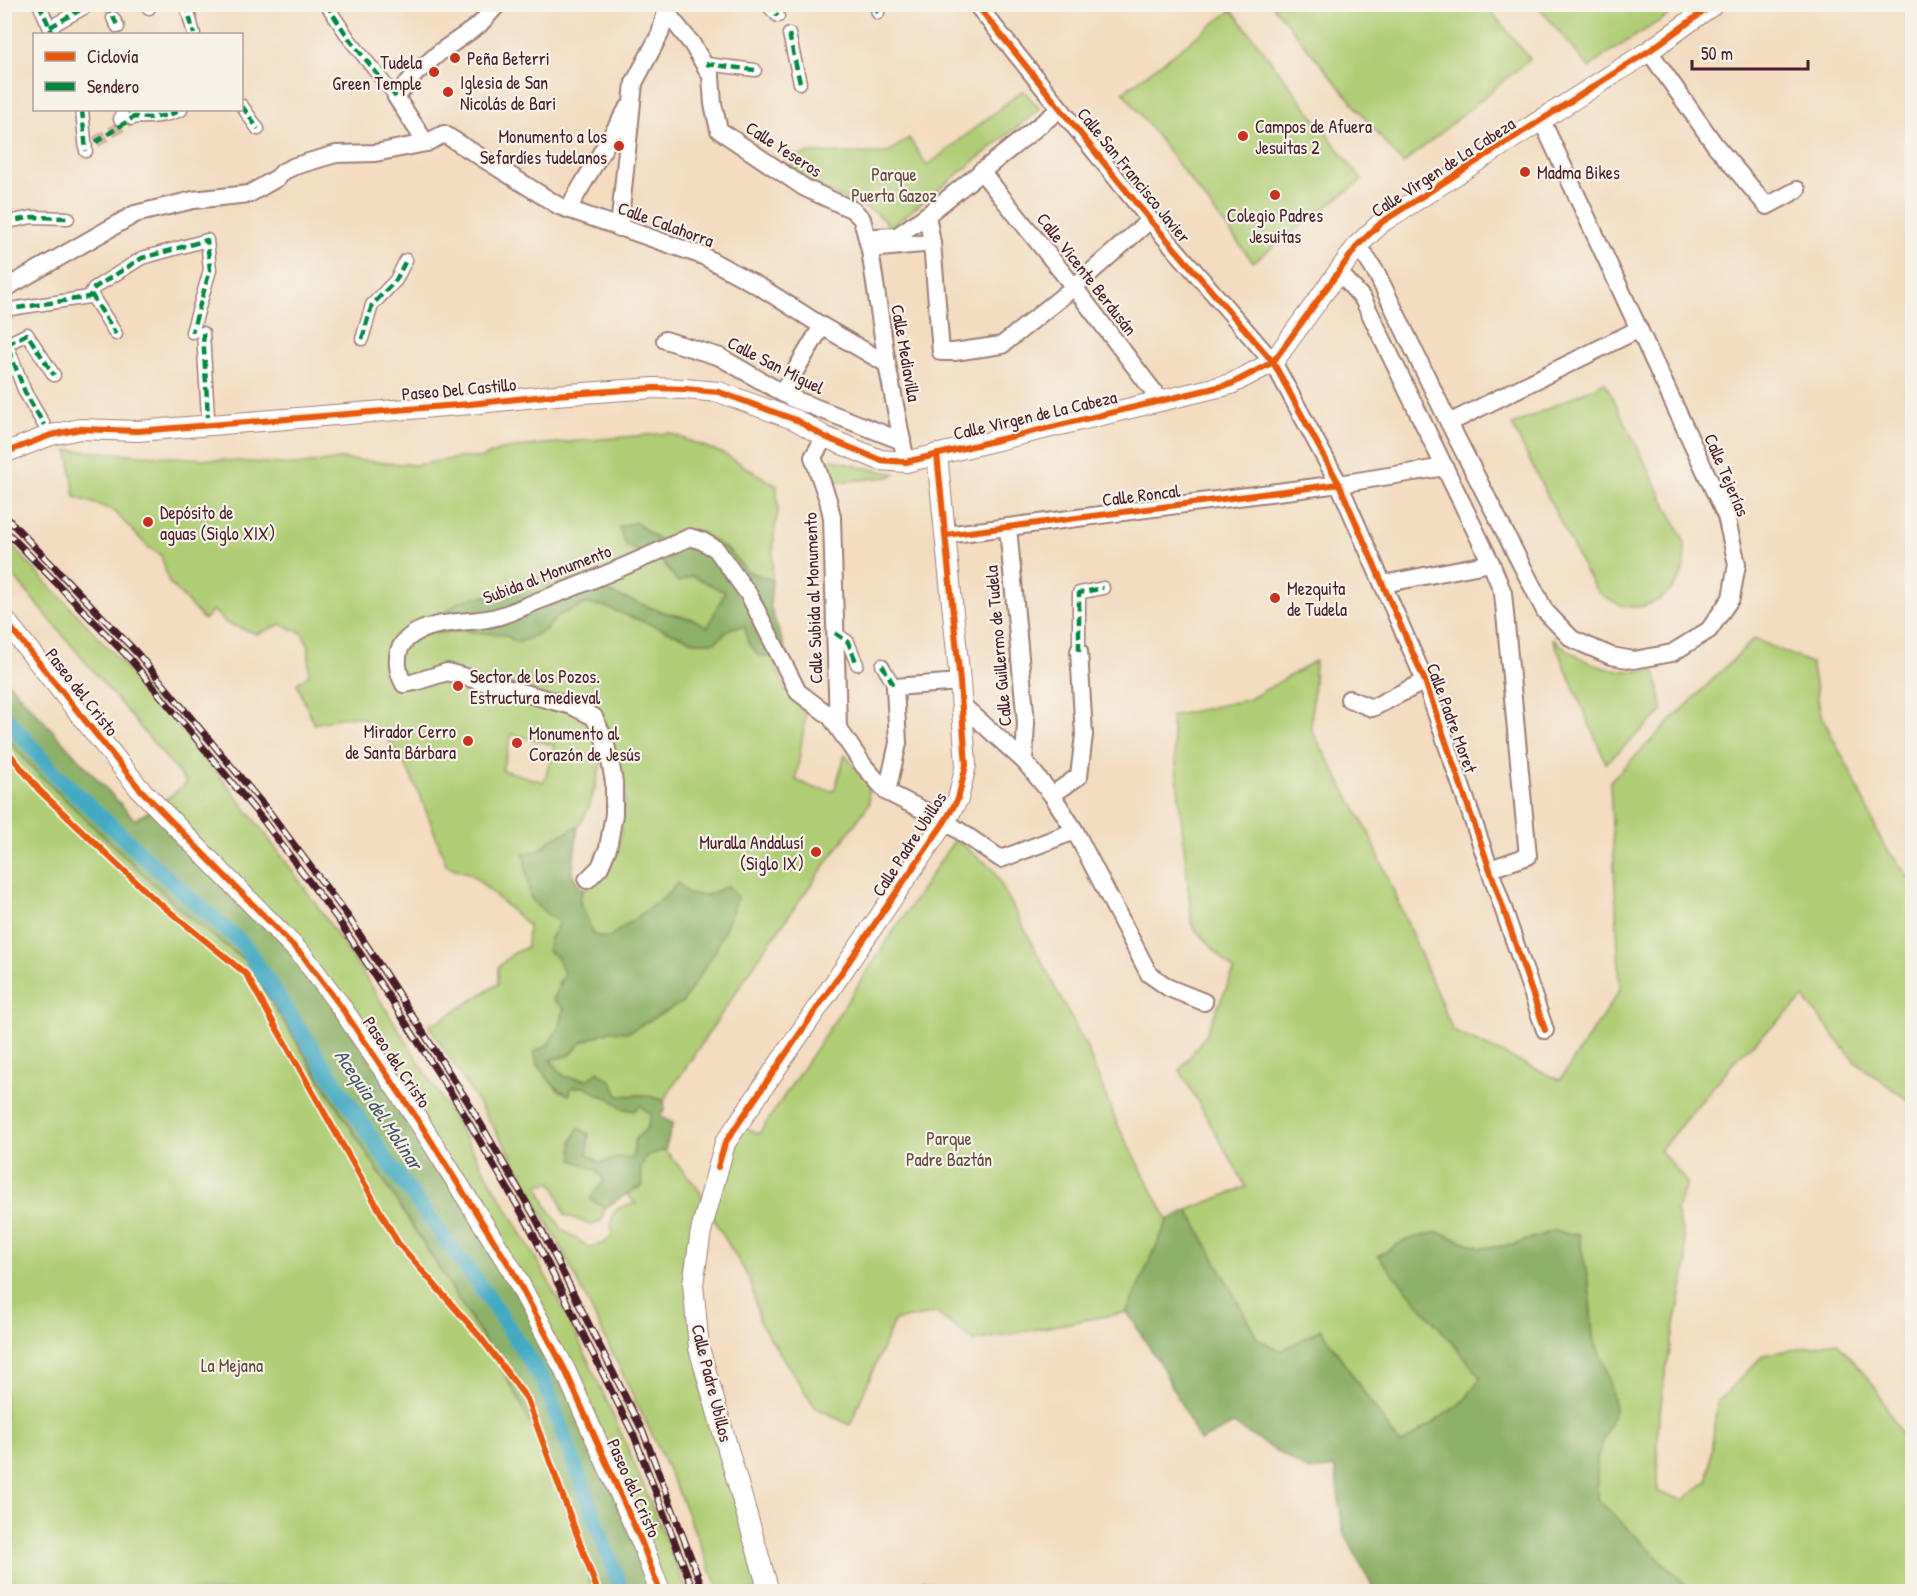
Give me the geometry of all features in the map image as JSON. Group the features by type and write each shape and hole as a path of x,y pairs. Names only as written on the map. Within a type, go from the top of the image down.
{"street":[{"path":"39,4 51,31 92,4"},
{"path":"186,4 194,33"},
{"path":"4,289 135,214 193,200 249,194 284,171 336,154 375,153 426,143 396,97 350,40 326,4"},
{"path":"396,97 416,73 440,52 479,25 498,4"},
{"path":"766,4 778,16"},
{"name":"Calle San Francisco Javier","path":"976,4 1150,220 1273,362"},
{"name":"Calle Virgen de La Cabeza","path":"906,462 1231,384 1273,362 1358,245 1382,222 1649,51 1714,4"},
{"path":"619,228 634,84 660,34 668,9"},
{"name":"Calle Yeseros","path":"668,9 706,64 711,76 713,104 719,130 805,188 853,210 862,219 870,250"},
{"path":"789,34 800,83"},
{"path":"1649,51 1715,145 1767,206 1797,190"},
{"path":"706,64 755,70"},
{"path":"561,206 631,103"},
{"path":"243,107 258,129"},
{"path":"932,243 870,250 876,237 897,236 927,215 1060,109"},
{"path":"82,111 86,151 96,142"},
{"path":"125,118 169,116 179,111"},
{"name":"Calle Tejerías","path":"1358,245 1377,274 1449,423 1545,611 1572,639 1611,656 1634,660 1671,653 1709,630 1731,598 1737,564 1726,516 1542,121"},
{"name":"Calle Calahorra","path":"426,143 444,134 561,206 703,256 762,288 887,364"},
{"name":"Calle Vicente Berdusán","path":"981,171 1161,401"},
{"path":"927,215 932,243 941,352 1002,345 1074,287 1150,220"},
{"path":"4,223 32,217 68,218"},
{"path":"4,310 89,297 94,288 142,258 207,240 210,270 198,332 208,417"},
{"name":"Calle Mediavilla","path":"870,250 887,364 906,462"},
{"path":"362,339 372,305 396,280 406,260"},
{"path":"1339,272 1363,299 1503,592 1528,856 1490,869"},
{"path":"91,294 116,334"},
{"path":"782,393 822,326"},
{"path":"1449,423 1639,329"},
{"path":"44,425 25,392 6,340 27,334 54,375"},
{"name":"Calle San Miguel","path":"664,340 720,357 782,393 902,441"},
{"name":"Calle Padre Moret","path":"1273,362 1340,484 1425,681 1545,1030"},
{"name":"Paseo Del Castillo","path":"4,453 51,435 80,429 138,431 654,388 719,392 796,420 825,437 880,460 906,462"},
{"name":"Calle Subida al Monumento","path":"825,437 813,457 832,517 838,728"},
{"name":"Calle Padre Ubillos","path":"770,1592 699,1348 693,1284 701,1231 725,1143 958,799 966,765 937,454"},
{"name":"Calle Roncal","path":"946,535 1340,484 1445,467"},
{"name":"Calle Guillermo de Tudela","path":"1008,527 1026,723 1024,761"},
{"name":"Subida al Monumento","path":"587,880 600,867 608,848 614,814 614,782 610,760 604,738 594,717 572,705 447,672 404,684 397,666 400,649 408,638 434,625 490,619 580,586 690,537 702,540 716,549 749,595 798,692 830,716 864,766 887,792 945,821"},
{"path":"1383,584 1491,563"},
{"path":"1052,795 1078,776 1084,735 1079,651 1079,593 1103,588"},
{"name":"Paseo del Cristo","path":"4,619 139,788 303,956 339,1004 411,1110 512,1270 566,1372 642,1543 660,1592"},
{"path":"835,633 848,642 857,664"},
{"path":"882,665 895,687 897,743 887,792"},
{"path":"1349,699 1372,708 1425,681"},
{"path":"895,687 960,682"},
{"name":"Calle Guillermo de Tudela","path":"962,705 1024,761 1052,795 1075,831 1149,974 1169,988 1204,1002"},
{"path":"945,821 1001,860 1075,831"}],"green space":[{"path":"1272,5 1486,5 1530,59 1403,164"},
{"path":"1537,5 1685,5 1605,55 1589,68"},
{"name":"Campos de Afuera Jesuitas 2","path":"1232,10 1362,180 1253,262 1123,92"},
{"name":"Parque Puerta Gazoz","path":"1023,90 1040,109 891,227 875,212 800,180 791,173 792,156 812,153 887,153 909,138 927,166"},
{"path":"1605,382 1685,543 1683,570 1676,584 1664,596 1641,607 1629,607 1611,601 1595,588 1512,425"},
{"path":"669,433 724,454 777,486 778,512 774,533 772,580 747,571 729,551 682,534 659,540 635,522 626,546 661,560 678,582 692,575 725,592 708,628 693,619 527,581 503,595 476,597 459,602 445,612 423,621 438,633 464,631 505,635 518,643 544,631 559,615 585,604 603,606 696,642 715,642 731,628 745,626 772,655 787,693 806,713 796,780 814,788 834,791 845,755 868,783 869,804 764,950 664,1100 643,1095 618,1096 612,1082 565,1077 550,1059 570,1055 582,1042 609,1031 629,1032 728,886 708,895 689,895 678,883 662,899 608,938 594,935 579,900 583,890 605,873 620,839 625,797 616,760 601,762 589,806 577,827 555,837 537,850 524,854 530,896 559,923 549,940 565,973 558,984 564,1007 560,1025 536,1064 558,1090 569,1095 572,1087 587,1087 599,1095 610,1098 621,1108 640,1106 651,1114 648,1128 635,1140 633,1158 621,1157 600,1163 587,1154 573,1160 597,1170 604,1181 591,1199 605,1208 601,1221 592,1225 565,1215 554,1185 551,1182 538,1185 546,1205 562,1229 589,1247 602,1244 612,1234 613,1215 618,1208 636,1204 627,1194 631,1191 646,1155 665,1150 696,1186 707,1203 691,1283 770,1591 719,1591 654,1439 564,1253 506,1147 428,1024 441,1020 498,984 498,967 514,953 527,947 528,925 471,874 447,866 414,782 389,741 375,726 355,717 337,718 314,724 297,684 309,674 309,646 302,633 281,624 257,634 226,623 213,610 204,620 169,582 161,555 148,547 113,510 75,497 68,450 297,465 341,459 416,465 458,458 481,458 501,450","holes":["512,734 554,745 544,782 502,770"]},
{"path":"832,459 896,474 889,477 830,483 823,466"},
{"path":"635,522 659,540 698,531 729,551 747,571 772,580 770,606 787,655 759,656 747,641 745,626 731,628 715,642 696,642 603,606 585,604 559,615 544,631 518,643 505,635 464,631 438,633 422,621 445,612 459,602 476,597 502,595 527,581 555,573 666,613 693,619 708,627 725,592 692,576 678,582 661,560 626,546 619,527"},
{"path":"6,540 113,653 215,770 281,855 373,989 498,1193 562,1307 612,1413 687,1591 651,1591 159,805 187,783 5,566"},
{"path":"1553,639 1578,656 1600,666 1625,671 1655,670 1663,711 1606,763"},
{"path":"1754,639 1811,663 1821,715 1851,773 1883,844 1912,881 1912,1103 1855,1062 1804,998 1739,1056 1660,1150 1687,1183 1676,1211 1684,1239 1687,1264 1665,1375 1658,1427 1658,1492 1683,1500 1708,1480 1717,1403 1763,1355 1837,1342 1873,1384 1902,1435 1912,1436 1912,1591 1692,1591 1597,1499 1597,1458 1615,1409 1606,1369 1593,1338 1589,1286 1578,1235 1553,1231 1513,1245 1481,1248 1438,1232 1379,1255 1481,1377 1464,1401 1400,1445 1321,1329 1281,1351 1258,1339 1188,1210 1246,1187 1180,1070 1205,1036 1234,971 1192,926 1171,716 1250,699 1315,661 1311,729 1369,833 1453,1031 1560,1080 1620,990 1610,781"},
{"path":"4,678 135,820 159,805 305,962 560,1353 651,1591 593,1591 555,1477 519,1400 493,1354 246,961 187,916 34,770 5,736"},
{"name":"La Mejana","path":"4,736 34,770 187,916 245,961 493,1354 566,1482 595,1591 5,1591"},
{"path":"578,827 572,874 583,890 579,900 594,935 608,938 662,899 678,883 689,895 708,895 728,886 738,898 716,950 683,1002 629,1032 609,1031 582,1042 570,1055 550,1060 565,1077 588,1080 598,1071 612,1082 618,1096 643,1095 664,1100 665,1109 660,1117 673,1123 665,1150 646,1156 640,1170 643,1186 605,1208 590,1199 604,1181 597,1170 573,1160 572,1142 578,1128 589,1134 587,1154 600,1163 621,1157 633,1158 635,1140 647,1128 651,1114 640,1106 634,1111 621,1108 610,1098 599,1095 587,1087 572,1087 569,1095 547,1077 534,1052 548,1045 560,1025 564,1008 553,1000 564,973 557,957 548,951 549,940 559,923 537,906 530,896 524,853 541,850 553,838"},
{"name":"Parque Padre Baztán","path":"955,839 993,869 1086,1046 1117,1124 1168,1220 1127,1312 974,1341 936,1313 894,1321 850,1425 815,1407 760,1323 750,1280 708,1210 740,1125 759,1134"},
{"path":"1188,1210 1258,1339 1281,1351 1321,1329 1400,1445 1464,1401 1481,1377 1378,1256 1405,1240 1438,1232 1481,1248 1513,1245 1553,1231 1579,1235 1589,1286 1593,1338 1606,1369 1615,1409 1597,1458 1597,1499 1692,1591 1375,1591 1343,1531 1335,1468 1309,1471 1233,1424 1200,1441 1162,1367 1127,1312 1168,1220"},
{"path":"923,1580 953,1591 922,1591"}],"waterway":[{"name":"Acequia del Molinar","path":"4,716 58,777 243,944 385,1158 489,1298 544,1382 622,1592"}],"tunnel":[{"path":"107,4 113,18"},
{"path":"96,142 132,119"}],"railway":[{"path":"4,515 138,654 271,814 347,915 399,995 468,1102 536,1219 644,1434 704,1592"},
{"path":"4,529 131,660 263,820 339,921 391,1000 460,1107 528,1224 635,1438 694,1592"}],"marked path":[{"path":"39,4 53,33"},
{"path":"50,27 91,4"},
{"path":"107,4 118,27"},
{"path":"147,4 149,8"},
{"path":"186,4 194,33"},
{"path":"326,4 350,40 396,97"},
{"path":"766,4 778,16"},
{"path":"876,4 878,13"},
{"path":"789,34 800,83"},
{"path":"706,64 755,70"},
{"path":"243,107 258,129"},
{"path":"82,111 86,151"},
{"path":"96,142 134,117 149,118 179,111"},
{"path":"4,223 32,217 68,218"},
{"path":"4,310 89,297 94,288 142,258 207,240 210,270 192,332"},
{"path":"362,339 372,305 396,280 406,260"},
{"path":"91,294 116,334"},
{"path":"203,333 208,417"},
{"path":"7,344 27,334 54,375"},
{"path":"4,337 25,392 44,425"},
{"path":"1079,651 1079,593 1103,588"},
{"path":"835,633 848,642 857,664"},
{"path":"882,665 895,687"}],"cycle path":[{"path":"976,4 1150,220 1273,362 1339,484 1425,681 1545,1030"},
{"path":"4,453 51,435 80,429 138,431 654,388 719,392 796,420 825,437 880,460 906,462 1231,384 1273,362 1358,245 1382,222 1649,51 1714,4"},
{"path":"718,1167 725,1143 958,799 966,765 937,454"},
{"path":"946,535 1339,484"},
{"path":"4,619 139,788 303,956 339,1004 418,1120 512,1270 566,1372 642,1543 660,1592"},
{"path":"4,747 40,791 153,898 246,974 398,1243 481,1338 527,1399 598,1592"}],"place":[{"name":"Peña Beterri","path":"455,58"},
{"name":"Tudela Green Temple","path":"434,72"},
{"name":"Iglesia de San Nicolás de Bari","path":"448,92"},
{"name":"Campos de Afuera Jesuitas 2","path":"1243,136"},
{"name":"Monumento a los Sefardíes tudelanos","path":"619,146"},
{"name":"Madma Bikes","path":"1525,172"},
{"name":"Colegio Padres Jesuitas","path":"1275,195"},
{"name":"Depósito de aguas (Siglo XIX)","path":"148,522"},
{"name":"Mezquita de Tudela","path":"1275,598"},
{"name":"Sector de los Pozos. Estructura medieval","path":"458,686"},
{"name":"Mirador Cerro de Santa Bárbara","path":"468,741"},
{"name":"Monumento al Corazón de Jesús","path":"517,743"},
{"name":"Muralla Andalusí (Siglo IX)","path":"816,852"}]}
